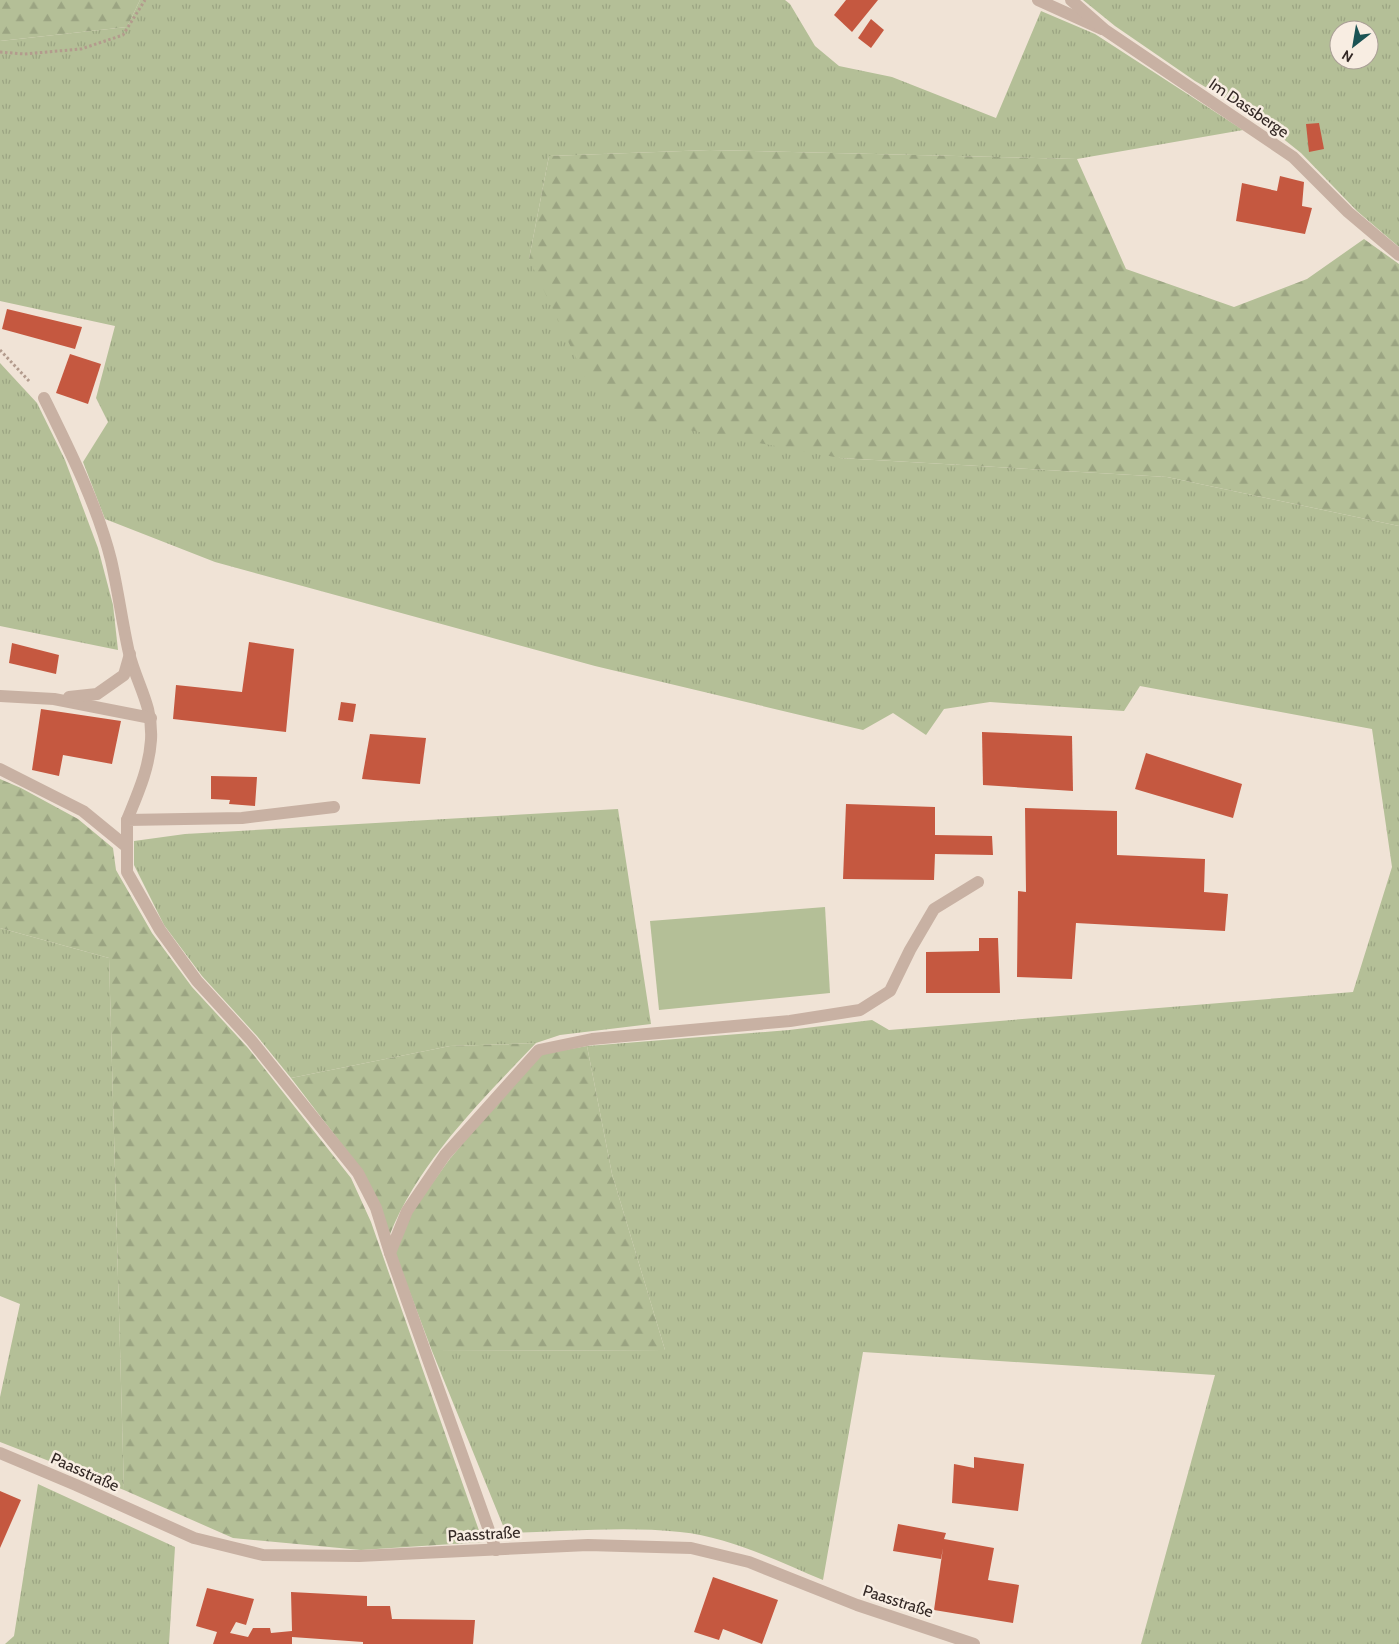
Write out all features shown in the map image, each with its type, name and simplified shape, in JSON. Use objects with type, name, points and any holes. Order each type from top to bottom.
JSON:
[{"type":"street","points":[[1038,0],[1105,30]]},
{"type":"street","name":"Im Dassberge","points":[[1071,0],[1105,30],[1293,156],[1348,212],[1399,255]]},
{"type":"street","points":[[44,398],[74,458],[110,558],[130,654],[151,718],[151,741],[147,773],[127,820],[127,872],[160,930],[197,981],[251,1040],[358,1173],[376,1208],[390,1253],[496,1550]]},
{"type":"street","points":[[0,696],[54,698],[97,694],[124,674],[130,654]]},
{"type":"street","points":[[54,698],[151,718]]},
{"type":"street","points":[[0,769],[83,811],[127,847]]},
{"type":"street","points":[[127,820],[242,818],[334,807]]},
{"type":"street","points":[[390,1253],[407,1211],[445,1155],[539,1050],[592,1039],[790,1021],[860,1010],[890,990],[910,950],[934,909],[978,882]]},
{"type":"street","name":"Paasstraße","points":[[0,1453],[194,1538],[263,1555],[359,1556],[588,1545],[691,1548],[749,1562],[857,1605],[974,1644]]},
{"type":"path","points":[[0,52],[24,54],[81,49],[123,36],[146,0]]},
{"type":"path","points":[[0,350],[44,398]]},
{"type":"green space","points":[[0,0],[140,0],[127,27],[0,41]]},
{"type":"green space","points":[[140,0],[785,0],[790,4],[815,46],[839,66],[892,77],[996,118],[1041,11],[1095,34],[1243,130],[1077,159],[710,150],[549,156],[529,259],[840,458],[1167,477],[1399,526],[1399,1644],[1141,1644],[1215,1375],[863,1352],[823,1580],[735,1544],[680,1532],[636,1529],[506,1533],[432,1351],[665,1350],[612,1174],[587,1046],[789,1030],[872,1020],[889,1030],[1353,992],[1392,867],[1372,729],[1140,686],[1124,711],[990,702],[944,709],[926,735],[893,713],[863,730],[595,666],[215,562],[105,519],[83,462],[108,422],[96,398],[115,326],[0,301],[0,41],[127,27]]},
{"type":"green space","points":[[1083,0],[1399,0],[1399,247],[1357,211],[1301,153],[1252,114],[1195,81],[1115,26]]},
{"type":"green space","points":[[710,150],[1077,159],[1126,269],[1234,307],[1307,279],[1364,239],[1399,264],[1399,526],[1167,477],[840,458],[640,421],[585,377],[529,259],[549,156]]},
{"type":"green space","points":[[0,363],[37,403],[65,460],[98,548],[113,605],[118,650],[0,626]]},
{"type":"green space","points":[[0,779],[21,788],[78,819],[113,848],[116,870],[152,933],[192,987],[248,1048],[351,1178],[371,1222],[483,1542],[361,1550],[233,1538],[124,1490],[109,958],[0,928]]},
{"type":"green space","points":[[618,809],[651,1024],[560,1035],[536,1043],[450,1046],[291,1078],[257,1036],[202,976],[164,925],[134,865],[134,841],[185,834]]},
{"type":"green space","points":[[825,907],[830,993],[659,1010],[650,921]]},
{"type":"green space","points":[[0,928],[109,958],[124,1490],[0,1442],[0,1397],[20,1304],[0,1296]]},
{"type":"green space","points":[[536,1043],[474,1109],[435,1156],[403,1207],[390,1234],[363,1172],[291,1078],[450,1046]]},
{"type":"green space","points":[[587,1046],[612,1174],[665,1350],[432,1351],[395,1253],[410,1214],[449,1160],[502,1096],[542,1054]]},
{"type":"green space","points":[[38,1484],[175,1547],[169,1644],[5,1644],[14,1636]]},
{"type":"building","points":[[846,0],[878,0],[852,32],[834,15]]},
{"type":"building","points":[[871,19],[884,30],[871,48],[858,38]]},
{"type":"building","points":[[1319,123],[1324,149],[1309,152],[1306,124]]},
{"type":"building","points":[[1280,176],[1304,182],[1302,206],[1312,208],[1305,234],[1236,221],[1242,183],[1277,191]]},
{"type":"building","points":[[7,309],[82,327],[75,349],[2,329]]},
{"type":"building","points":[[70,354],[101,364],[88,404],[56,393]]},
{"type":"building","points":[[249,642],[294,649],[286,732],[173,719],[176,685],[242,692]]},
{"type":"building","points":[[12,643],[59,655],[56,674],[9,663]]},
{"type":"building","points":[[341,702],[356,704],[353,722],[338,720]]},
{"type":"building","points":[[41,709],[121,721],[112,764],[63,755],[59,776],[32,770]]},
{"type":"building","points":[[982,732],[1072,736],[1073,791],[983,785]]},
{"type":"building","points":[[370,734],[426,738],[420,784],[362,779]]},
{"type":"building","points":[[1146,753],[1242,784],[1233,818],[1135,789]]},
{"type":"building","points":[[211,776],[257,777],[255,806],[229,804],[230,800],[211,799]]},
{"type":"building","points":[[846,804],[935,807],[935,835],[992,836],[993,855],[935,854],[934,880],[843,879]]},
{"type":"building","points":[[1025,808],[1117,811],[1117,855],[1205,859],[1204,892],[1228,894],[1225,931],[1076,923],[1072,979],[1017,977],[1018,891],[1026,892]]},
{"type":"building","points":[[979,938],[998,938],[1000,993],[926,993],[926,952],[979,951]]},
{"type":"building","points":[[974,1457],[1024,1464],[1018,1511],[952,1503],[954,1464],[974,1468]]},
{"type":"building","points":[[0,1491],[21,1500],[0,1548]]},
{"type":"building","points":[[898,1524],[946,1533],[944,1539],[994,1548],[988,1580],[1019,1585],[1013,1623],[934,1610],[943,1548],[941,1559],[893,1551]]},
{"type":"building","points":[[713,1577],[778,1600],[762,1644],[723,1629],[719,1640],[694,1632]]},
{"type":"building","points":[[207,1588],[254,1599],[246,1625],[236,1622],[230,1633],[248,1637],[253,1628],[270,1628],[271,1633],[292,1631],[291,1592],[367,1596],[367,1606],[390,1606],[392,1619],[475,1620],[473,1644],[363,1644],[363,1642],[292,1637],[292,1644],[213,1644],[217,1632],[196,1626]]}]
